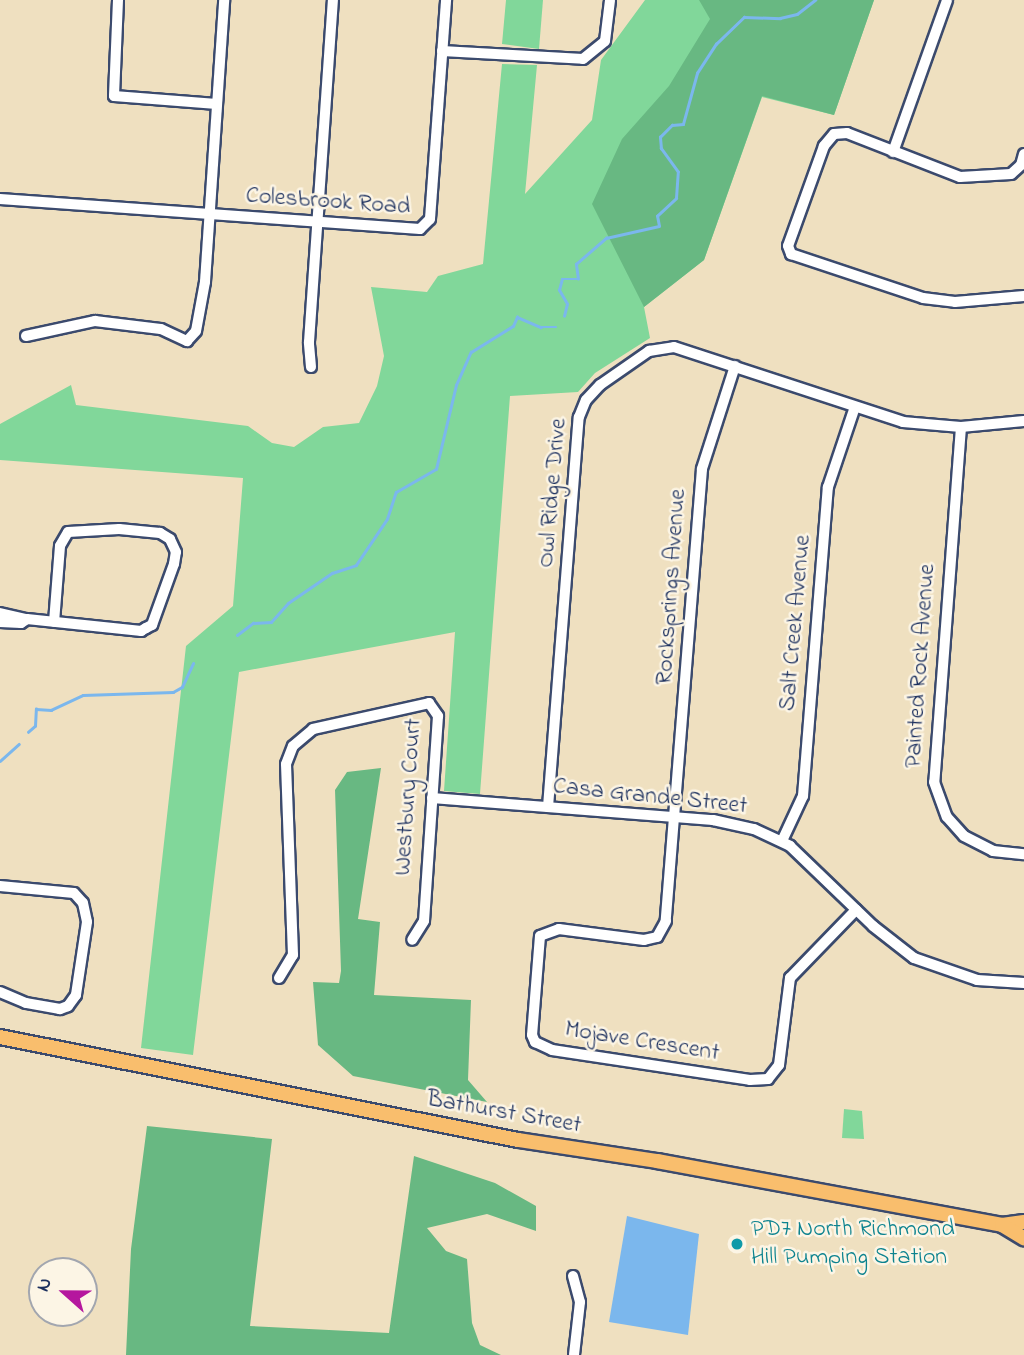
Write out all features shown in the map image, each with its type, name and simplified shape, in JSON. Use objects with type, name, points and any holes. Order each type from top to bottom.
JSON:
[{"type":"main road","name":"Bathurst Street","points":[[0,1037],[506,1138],[657,1161],[1002,1225],[1024,1222]]},
{"type":"main road","name":"Bathurst Street","points":[[1002,1225],[1024,1238]]},
{"type":"street","points":[[118,0],[111,89],[119,97],[217,104]]},
{"type":"street","points":[[26,336],[107,321],[161,329],[187,341],[196,331],[203,301],[224,0]]},
{"type":"street","points":[[311,367],[317,223],[333,0]]},
{"type":"street","name":"Colesbrook Road","points":[[0,199],[317,223],[425,227],[430,219],[446,0]]},
{"type":"street","points":[[442,51],[583,59],[605,41],[610,0]]},
{"type":"street","points":[[893,152],[947,0]]},
{"type":"street","points":[[1024,154],[1021,164],[1011,174],[960,177],[847,133],[828,139],[790,239],[791,254],[939,302],[1024,296]]},
{"type":"street","name":"Owl Ridge Drive","points":[[548,807],[581,408],[600,385],[658,348],[680,347],[903,422],[961,427],[1024,421]]},
{"type":"street","name":"Rocksprings Avenue","points":[[675,817],[702,469],[735,366]]},
{"type":"street","name":"Salt Creek Avenue","points":[[782,841],[803,796],[828,487],[855,407]]},
{"type":"street","name":"Painted Rock Avenue","points":[[961,427],[934,782],[947,817],[964,836],[993,851],[1024,854]]},
{"type":"street","points":[[0,613],[27,619],[54,622],[141,631],[152,625],[174,565],[176,552],[170,540],[160,533],[118,529],[68,532],[60,546],[54,622]]},
{"type":"street","points":[[0,622],[21,624],[27,619]]},
{"type":"street","name":"Westbury Court","points":[[279,978],[293,955],[286,764],[293,746],[313,729],[423,704],[435,705],[438,716],[424,921],[412,940]]},
{"type":"street","name":"Casa Grande Street","points":[[432,798],[735,823],[782,841],[894,945],[923,962],[977,980],[1024,983]]},
{"type":"street","name":"Mojave Crescent","points":[[675,817],[666,921],[657,937],[644,940],[559,929],[540,936],[530,1019],[535,1042],[552,1050],[750,1080],[768,1079],[779,1065],[790,978],[856,910]]},
{"type":"street","points":[[0,886],[75,893],[83,903],[87,922],[76,995],[68,1006],[60,1009],[26,1003],[0,992]]},
{"type":"street","points":[[573,1276],[580,1302],[575,1355]]},
{"type":"green space","points":[[506,0],[543,0],[539,49],[502,44]]},
{"type":"green space","points":[[645,0],[874,0],[834,115],[762,97],[704,260],[644,307],[650,338],[595,373],[578,392],[510,396],[480,794],[444,791],[455,632],[239,672],[193,1055],[141,1048],[186,646],[233,606],[243,478],[0,460],[0,424],[71,385],[76,405],[248,426],[272,443],[294,447],[323,427],[359,423],[377,386],[384,356],[371,287],[427,292],[438,276],[483,264],[502,64],[537,65],[525,194],[592,120],[601,60]]},
{"type":"green space","points":[[699,0],[874,0],[834,115],[762,96],[704,260],[644,307],[592,204],[622,139],[669,86],[710,19]]},
{"type":"green space","points":[[381,768],[358,919],[380,922],[374,995],[471,1000],[468,1080],[487,1102],[353,1076],[318,1045],[313,982],[339,983],[341,971],[335,790],[347,772]]},
{"type":"green space","points":[[844,1109],[862,1111],[864,1139],[842,1138]]},
{"type":"green space","points":[[147,1126],[272,1139],[250,1326],[389,1333],[414,1156],[495,1183],[536,1206],[536,1231],[487,1214],[427,1228],[446,1251],[467,1259],[472,1323],[480,1345],[501,1355],[126,1355],[131,1249]]},
{"type":"water","points":[[627,1216],[699,1234],[688,1335],[609,1322]]},
{"type":"waterway","points":[[564,316],[567,304],[559,290],[562,279],[578,279],[576,264],[606,238],[659,226],[657,216],[676,198],[678,172],[661,149],[660,137],[672,125],[683,124],[697,73],[716,44],[744,17],[780,18],[797,14],[815,0]]},
{"type":"waterway","points":[[237,635],[253,623],[271,622],[288,603],[332,573],[356,565],[387,519],[396,492],[436,469],[456,385],[471,352],[513,326],[517,317],[541,327],[556,327]]},
{"type":"waterway","points":[[28,732],[35,726],[36,709],[51,710],[83,695],[173,692],[182,687],[193,663]]},
{"type":"waterway","points":[[0,761],[19,744]]},
{"type":"place","name":"PD7 North Richmond Hill Pumping Station","points":[[737,1244]]}]
